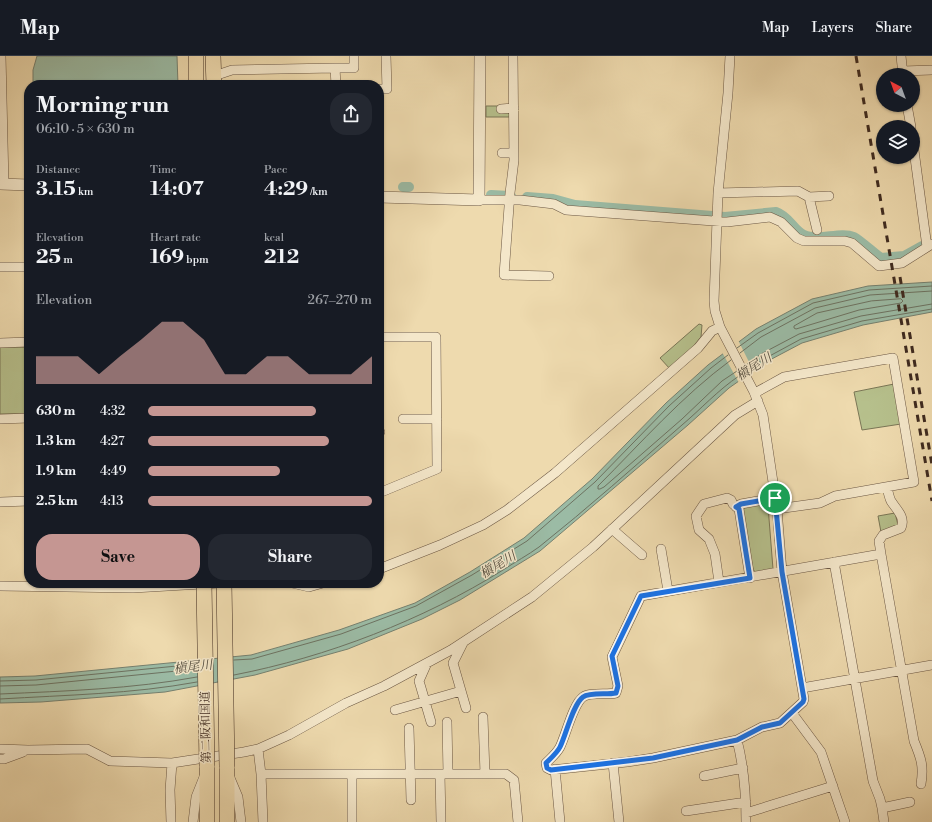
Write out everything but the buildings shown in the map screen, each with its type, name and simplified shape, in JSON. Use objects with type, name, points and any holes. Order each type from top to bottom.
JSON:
[{"type":"highway","points":[[214,72],[218,56]]},
{"type":"highway","points":[[195,58],[196,80]]},
{"type":"highway","name":"第二阪和国道","points":[[204,588],[207,822]]},
{"type":"highway","name":"第二阪和国道","points":[[224,588],[227,822]]},
{"type":"street","points":[[2,56],[2,184],[24,185]]},
{"type":"street","points":[[214,72],[232,70],[354,68],[354,56]]},
{"type":"street","points":[[384,89],[387,89],[386,56]]},
{"type":"street","points":[[479,200],[480,56]]},
{"type":"street","points":[[513,56],[514,153],[504,275],[549,276]]},
{"type":"street","points":[[730,56],[716,221],[715,311],[721,329],[756,395],[764,415],[777,509],[782,572],[804,699],[803,702],[780,723],[762,727],[737,740],[667,756],[551,770],[547,768],[546,763],[560,748],[571,718],[578,703],[583,697],[589,694],[610,695],[616,693],[618,686],[612,656],[641,596],[750,578],[782,572],[834,562],[881,554]]},
{"type":"street","points":[[901,56],[902,68]]},
{"type":"street","points":[[335,68],[336,80]]},
{"type":"street","points":[[920,71],[932,70]]},
{"type":"street","points":[[502,109],[514,108]]},
{"type":"street","points":[[502,153],[514,153]]},
{"type":"street","points":[[384,197],[479,200],[510,197],[554,204],[566,210],[727,222],[770,217],[782,222],[797,238],[804,241],[852,242],[879,266],[902,263],[928,243],[916,164]]},
{"type":"street","points":[[718,193],[798,191],[809,197],[829,196]]},
{"type":"street","points":[[809,197],[817,230]]},
{"type":"street","points":[[506,252],[515,252]]},
{"type":"street","points":[[0,267],[24,267]]},
{"type":"street","points":[[533,285],[534,276]]},
{"type":"street","points":[[384,567],[440,545],[483,525],[507,510],[555,473],[698,348],[712,332],[721,329]]},
{"type":"street","points":[[384,338],[436,337],[437,419],[437,469],[384,491]]},
{"type":"street","points":[[0,343],[24,342]]},
{"type":"street","points":[[0,749],[87,749],[110,761],[172,763],[258,749],[427,663],[463,643],[532,597],[612,529],[756,395],[784,377],[893,358],[914,482],[836,496],[820,503],[777,509]]},
{"type":"street","points":[[0,419],[24,418]]},
{"type":"street","points":[[402,419],[437,419]]},
{"type":"street","points":[[887,488],[890,499],[900,512],[903,524],[901,528],[882,535],[879,541],[914,741],[921,757],[923,769],[921,784]]},
{"type":"street","points":[[719,582],[715,554],[709,539],[699,530],[696,516],[704,504],[727,498],[731,500],[739,509],[750,578]]},
{"type":"street","points":[[736,507],[741,504],[775,498]]},
{"type":"street","points":[[0,502],[24,501]]},
{"type":"street","points":[[612,529],[642,555]]},
{"type":"street","points":[[660,549],[668,591]]},
{"type":"street","points":[[662,559],[672,557]]},
{"type":"street","points":[[834,562],[873,782],[880,799],[884,822]]},
{"type":"street","points":[[0,586],[24,586]]},
{"type":"street","points":[[463,643],[454,663],[466,708]]},
{"type":"street","points":[[427,663],[419,681],[431,722]]},
{"type":"street","points":[[802,688],[855,680],[932,665]]},
{"type":"street","points":[[395,710],[461,691]]},
{"type":"street","points":[[792,713],[821,752],[845,822]]},
{"type":"street","points":[[483,716],[485,774]]},
{"type":"street","points":[[442,822],[447,722]]},
{"type":"street","points":[[409,728],[411,800]]},
{"type":"street","points":[[737,740],[743,768],[746,817],[833,786]]},
{"type":"street","points":[[258,749],[261,774],[263,822]]},
{"type":"street","points":[[0,759],[4,759],[28,750]]},
{"type":"street","points":[[171,822],[170,790],[172,763]]},
{"type":"street","points":[[612,763],[619,822]]},
{"type":"street","points":[[227,768],[238,797],[241,822]]},
{"type":"street","points":[[704,776],[743,768]]},
{"type":"street","points":[[555,769],[560,822]]},
{"type":"street","points":[[193,822],[196,797],[206,770]]},
{"type":"street","points":[[261,774],[506,774],[514,780],[518,822]]},
{"type":"street","points":[[352,774],[352,822]]},
{"type":"street","points":[[686,811],[746,802]]},
{"type":"street","points":[[882,808],[910,802]]},
{"type":"shaded area","points":[[486,106],[501,106],[510,115],[510,117],[486,117]]},
{"type":"shaded area","points":[[699,324],[702,325],[701,337],[690,351],[670,369],[660,358]]},
{"type":"shaded area","points":[[0,347],[24,347],[24,414],[0,414]]},
{"type":"shaded area","points":[[894,384],[901,424],[862,430],[854,392]]},
{"type":"shaded area","points":[[765,504],[768,506],[773,569],[756,572],[753,570],[742,511],[745,507]]},
{"type":"shaded area","points":[[895,513],[898,525],[881,532],[878,516]]},
{"type":"water","points":[[37,56],[177,56],[178,80],[33,80],[33,70]]},
{"type":"water","name":"槇尾川","points":[[932,282],[932,312],[863,325],[802,343],[766,362],[729,388],[688,425],[540,551],[460,600],[422,619],[348,649],[255,675],[165,692],[41,702],[0,703],[0,677],[35,676],[251,655],[339,630],[415,603],[470,572],[524,538],[592,479],[666,403],[708,365],[756,329],[812,299],[868,286]]},
{"type":"pier","points":[[738,340],[754,372],[739,383],[722,352]]},
{"type":"waterway","points":[[403,187],[409,187]]},
{"type":"waterway","points":[[491,195],[511,196]]},
{"type":"waterway","points":[[527,197],[553,199],[575,205],[725,217],[776,212],[785,217],[800,233],[804,235],[810,237],[848,235],[860,241],[881,258],[904,256],[922,246]]},
{"type":"railway","points":[[856,56],[932,501]]},
{"type":"railway","points":[[900,277],[932,465]]},
{"type":"route","points":[[775,498],[782,572],[804,699],[803,702],[780,723],[762,727],[737,740],[674,754],[626,762],[551,770],[547,768],[546,763],[560,748],[571,718],[578,703],[583,697],[589,694],[610,695],[616,693],[618,686],[612,656],[641,596],[750,578],[739,509],[736,507],[741,504],[775,498]]}]
